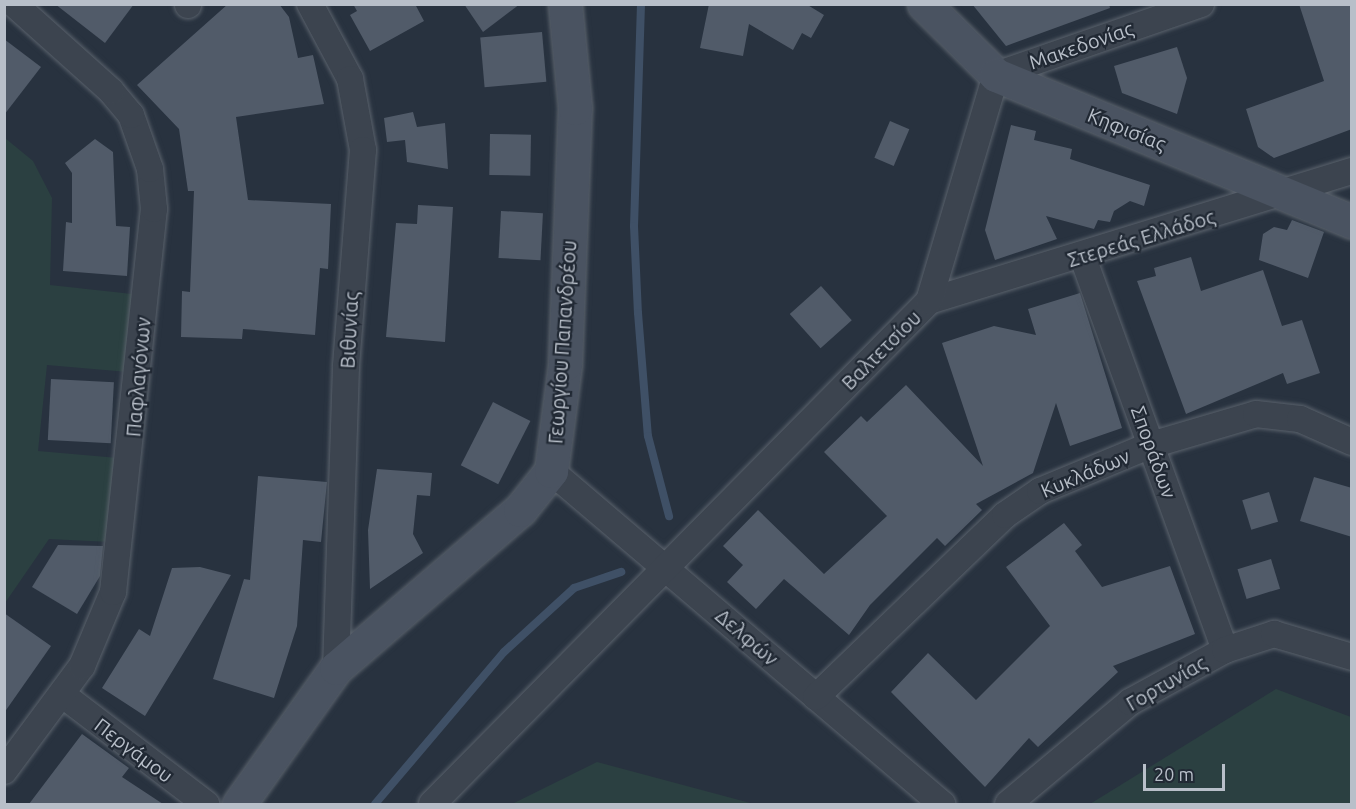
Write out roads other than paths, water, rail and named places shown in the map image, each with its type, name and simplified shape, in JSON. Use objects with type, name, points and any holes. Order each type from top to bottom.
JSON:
[{"type":"street","name":"Παφλαγόνων","points":[[4,771],[63,695],[98,636],[113,592],[154,209],[150,169],[131,116],[111,91],[14,4]]},
{"type":"street","name":"Βιθυνίας","points":[[310,4],[350,79],[363,150],[346,367],[336,668]]},
{"type":"street","name":"Γεωργίου Παπανδρέου","points":[[239,804],[336,668],[520,510],[551,471],[565,364],[575,108],[565,4]]},
{"type":"street","name":"Κηφισίας","points":[[924,4],[996,75],[1352,222]]},
{"type":"street","name":"Μακεδονίας","points":[[996,75],[1201,4]]},
{"type":"street","name":"Βαλτετσίου","points":[[432,804],[664,564],[929,301],[996,75]]},
{"type":"street","name":"Στερεάς Ελλάδος","points":[[929,301],[1285,195],[1352,171]]},
{"type":"street","name":"Σποράδων","points":[[1082,255],[1225,650]]},
{"type":"street","name":"Κυκλάδων","points":[[816,697],[1005,515],[1040,491],[1151,445],[1256,414],[1300,419],[1352,442]]},
{"type":"street","name":"Δελφών","points":[[551,471],[664,564],[942,804]]},
{"type":"street","name":"Γορτυνίας","points":[[1008,804],[1130,702],[1225,650],[1274,634],[1352,657]]},
{"type":"street","name":"Περγάμου","points":[[63,695],[206,804]]},
{"type":"waterway","points":[[641,4],[634,226],[638,313],[648,436],[669,516]]},
{"type":"waterway","points":[[375,804],[504,652],[574,588],[621,572]]}]
